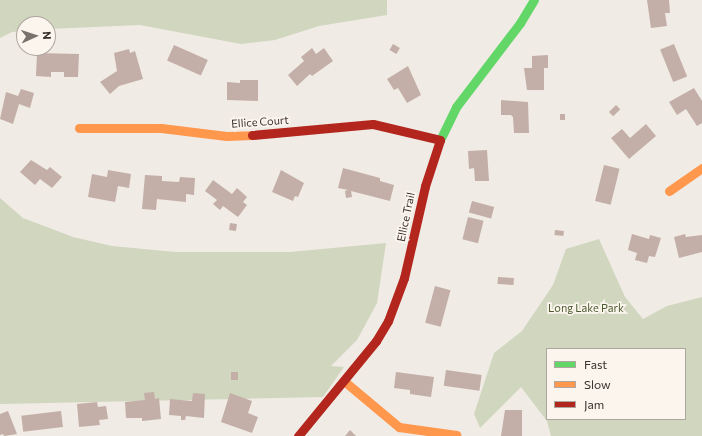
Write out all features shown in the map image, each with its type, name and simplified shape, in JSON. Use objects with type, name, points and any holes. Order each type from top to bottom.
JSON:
[{"type":"street","name":"Ellice Trail","points":[[298,436],[344,381],[388,321],[404,278],[425,186],[440,140],[456,107],[520,23],[534,0]]},
{"type":"street","name":"Ellice Court","points":[[79,128],[161,128],[227,136],[277,134],[351,124],[373,124],[440,140]]},
{"type":"street","points":[[669,191],[702,168]]},
{"type":"street","points":[[344,381],[399,427],[456,435]]},
{"type":"green space","points":[[0,0],[387,0],[387,15],[319,26],[275,40],[241,44],[140,25],[56,29],[56,16],[16,16],[16,32],[0,38]]},
{"type":"green space","points":[[0,198],[23,218],[73,237],[112,246],[175,252],[290,252],[386,243],[377,303],[357,340],[331,366],[344,367],[323,397],[0,404]]},
{"type":"green space","name":"Long Lake Park","points":[[599,239],[625,297],[643,319],[667,306],[702,297],[702,436],[551,436],[546,420],[686,420],[686,348],[546,348],[546,420],[521,387],[480,428],[474,414],[494,353],[522,331],[553,285],[566,249]]},
{"type":"building","points":[[647,0],[669,0],[670,13],[665,13],[667,26],[651,28]]},
{"type":"building","points":[[393,44],[400,48],[396,54],[390,50]]},
{"type":"building","points":[[674,44],[687,76],[673,82],[660,50]]},
{"type":"building","points":[[174,45],[208,60],[201,76],[167,61]]},
{"type":"building","points":[[312,48],[316,54],[324,48],[333,61],[312,76],[310,74],[297,86],[288,75],[304,61],[301,57]]},
{"type":"building","points":[[129,49],[130,53],[135,51],[143,79],[119,86],[110,94],[100,82],[117,71],[114,53]]},
{"type":"building","points":[[56,53],[79,54],[78,77],[64,77],[64,72],[51,72],[51,77],[36,76],[37,56],[56,56]]},
{"type":"building","points":[[548,55],[548,68],[544,68],[544,90],[527,90],[524,68],[532,68],[532,56]]},
{"type":"building","points":[[408,66],[421,95],[407,103],[398,88],[394,90],[387,79]]},
{"type":"building","points":[[240,80],[258,80],[258,101],[227,100],[227,82],[240,83]]},
{"type":"building","points":[[694,88],[702,101],[702,123],[697,126],[686,109],[677,115],[669,102]]},
{"type":"building","points":[[21,89],[34,93],[30,108],[19,104],[13,124],[0,119],[6,92],[18,96]]},
{"type":"building","points":[[501,100],[528,102],[529,133],[514,133],[513,117],[511,115],[501,115]]},
{"type":"building","points":[[616,105],[620,109],[613,116],[609,112]]},
{"type":"building","points":[[560,114],[565,114],[565,120],[560,120]]},
{"type":"building","points":[[646,124],[656,136],[629,159],[611,138],[622,129],[630,138]]},
{"type":"building","points":[[487,150],[489,181],[475,181],[474,168],[469,169],[468,151]]},
{"type":"building","points":[[31,160],[47,170],[50,167],[62,177],[52,188],[40,179],[35,185],[20,172]]},
{"type":"building","points":[[604,165],[620,169],[611,205],[595,201]]},
{"type":"building","points":[[343,168],[380,178],[380,181],[394,185],[390,201],[351,191],[352,197],[346,198],[345,191],[348,190],[338,188]]},
{"type":"building","points":[[108,170],[131,174],[129,188],[118,186],[115,202],[88,197],[92,174],[107,177]]},
{"type":"building","points":[[281,170],[304,183],[298,197],[295,196],[293,201],[272,192]]},
{"type":"building","points":[[145,175],[162,176],[162,181],[179,182],[180,177],[195,178],[194,195],[186,194],[186,202],[157,199],[156,210],[142,209]]},
{"type":"building","points":[[213,180],[232,194],[237,188],[247,197],[243,202],[247,205],[238,217],[223,206],[220,210],[213,204],[217,200],[205,191]]},
{"type":"building","points":[[472,201],[494,207],[491,219],[469,213]]},
{"type":"building","points":[[468,217],[484,221],[478,243],[462,239]]},
{"type":"building","points":[[230,223],[237,224],[236,231],[229,230]]},
{"type":"building","points":[[555,230],[564,231],[563,236],[554,235]]},
{"type":"building","points":[[632,234],[649,239],[650,235],[661,238],[655,257],[649,256],[647,263],[635,260],[637,253],[628,250]]},
{"type":"building","points":[[685,234],[686,237],[702,235],[702,252],[679,258],[674,237]]},
{"type":"building","points":[[498,277],[514,278],[513,285],[498,284]]},
{"type":"building","points":[[435,286],[450,290],[441,327],[425,323]]},
{"type":"building","points":[[446,370],[482,375],[479,391],[444,386]]},
{"type":"building","points":[[231,372],[238,372],[238,380],[231,380]]},
{"type":"building","points":[[396,372],[434,377],[431,397],[410,394],[410,390],[394,388]]},
{"type":"building","points":[[154,392],[155,399],[159,398],[161,419],[142,421],[142,418],[126,418],[125,402],[145,400],[144,393]]},
{"type":"building","points":[[193,393],[205,394],[204,418],[186,416],[185,420],[181,420],[181,416],[169,415],[170,399],[192,401]]},
{"type":"building","points":[[230,393],[252,401],[248,413],[258,417],[252,433],[221,422]]},
{"type":"building","points":[[97,402],[98,407],[106,406],[108,419],[99,420],[100,425],[79,427],[77,404]]},
{"type":"building","points":[[505,410],[522,410],[522,436],[501,436]]},
{"type":"building","points":[[8,411],[17,434],[4,436],[3,434],[0,435],[0,414]]},
{"type":"building","points":[[61,411],[63,427],[23,432],[21,416]]},
{"type":"building","points":[[350,430],[356,436],[345,436]]},
{"type":"traffic: fast","points":[[440,140],[456,107],[520,23],[534,0]]},
{"type":"traffic: slow","points":[[79,128],[161,128],[227,136],[252,135]]},
{"type":"traffic: slow","points":[[669,191],[702,168]]},
{"type":"traffic: slow","points":[[344,381],[399,427],[456,435]]},
{"type":"traffic: jam","points":[[252,135],[373,124],[440,140]]},
{"type":"traffic: jam","points":[[298,436],[376,341],[388,321],[404,278],[425,186],[440,140]]}]
